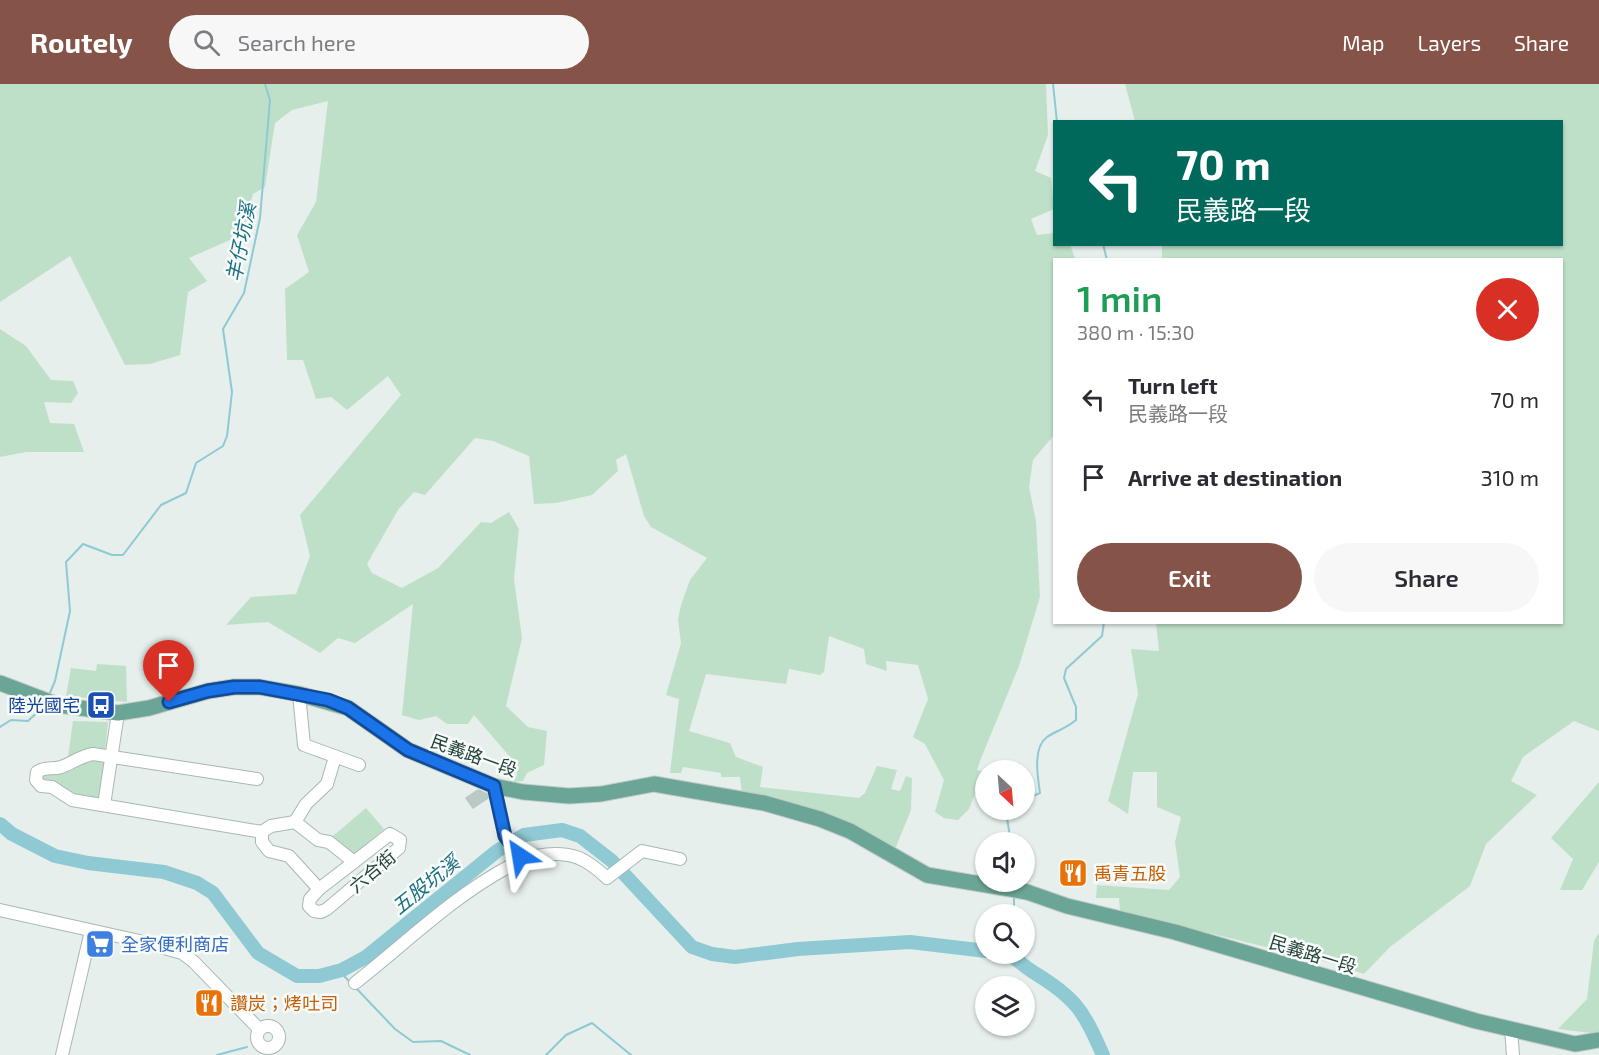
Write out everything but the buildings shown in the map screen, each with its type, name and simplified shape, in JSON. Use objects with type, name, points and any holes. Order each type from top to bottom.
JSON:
[{"type":"main road","name":"民義路一段","points":[[0,683],[58,705],[118,712],[149,708],[208,691],[234,687],[260,687],[299,694],[348,708],[408,750],[494,786],[523,792],[569,796],[601,794],[654,784],[698,790],[764,804],[820,819],[871,842],[927,875],[1014,889],[1067,906],[1175,932],[1338,982],[1511,1029],[1575,1044],[1599,1040]]},
{"type":"street","points":[[299,694],[304,746],[359,765]]},
{"type":"street","points":[[104,805],[118,712]]},
{"type":"street","points":[[257,778],[93,754],[81,756],[60,767],[43,768],[38,772],[36,780],[41,786],[52,787],[72,800],[262,832],[271,826],[295,822],[306,804],[327,784],[335,757]]},
{"type":"street","points":[[494,786],[505,836],[522,858]]},
{"type":"street","name":"六合街","points":[[295,822],[318,840],[329,842],[354,862]]},
{"type":"street","name":"六合街","points":[[262,832],[262,842],[268,851],[289,856],[319,890]]},
{"type":"street","name":"六合街","points":[[390,834],[400,840],[399,848],[321,912],[314,911],[309,906],[310,899],[319,890],[390,834]]},
{"type":"street","points":[[355,983],[455,902],[522,858],[552,854],[569,855],[582,859],[607,878],[642,851],[680,859]]},
{"type":"street","points":[[0,910],[182,953],[194,962],[260,1029]]},
{"type":"street","points":[[62,1055],[90,931]]},
{"type":"street","points":[[1511,1029],[1513,1055]]},
{"type":"green space","points":[[0,84],[1046,84],[1048,135],[1035,171],[1051,178],[1053,209],[1031,219],[1037,235],[1053,233],[1053,246],[1070,246],[1075,258],[1053,258],[1053,436],[1033,460],[1029,487],[1036,521],[1040,597],[1019,666],[980,760],[975,760],[975,794],[969,809],[958,820],[944,818],[935,812],[944,780],[925,744],[913,737],[928,699],[918,665],[886,661],[887,671],[866,664],[864,649],[829,636],[824,672],[820,675],[789,669],[786,684],[706,674],[689,731],[730,743],[736,757],[763,767],[760,787],[859,798],[865,793],[877,766],[897,770],[891,789],[900,791],[906,776],[912,778],[911,810],[893,854],[742,793],[740,777],[721,777],[721,773],[683,767],[681,773],[670,773],[679,699],[666,695],[681,643],[678,620],[690,580],[707,558],[651,527],[644,516],[626,454],[616,460],[618,471],[592,495],[556,503],[534,504],[529,456],[493,441],[475,438],[425,495],[414,492],[398,510],[367,564],[372,573],[402,588],[438,568],[481,522],[491,523],[509,512],[519,529],[514,579],[522,638],[506,706],[528,727],[547,731],[544,765],[527,773],[523,781],[514,782],[517,774],[516,764],[474,715],[468,724],[447,724],[436,716],[419,720],[402,715],[413,604],[355,643],[338,638],[320,653],[268,622],[226,625],[251,597],[296,594],[310,556],[300,515],[401,395],[388,376],[347,410],[331,397],[316,399],[303,360],[287,360],[285,289],[309,272],[297,235],[316,202],[328,101],[292,110],[275,123],[265,187],[253,194],[245,224],[253,230],[189,258],[207,281],[188,292],[180,355],[150,364],[125,365],[70,256],[0,302]]},
{"type":"green space","points":[[1125,84],[1599,84],[1599,731],[1574,721],[1523,757],[1511,781],[1537,795],[1486,844],[1470,886],[1390,947],[1364,974],[1331,963],[1120,911],[1119,898],[1096,898],[1097,885],[1169,890],[1180,877],[1175,842],[1181,817],[1157,807],[1157,772],[1133,772],[1128,814],[1108,801],[1138,694],[1131,649],[1159,651],[1156,624],[1563,624],[1563,258],[1162,258],[1162,246],[1563,246],[1563,120],[1135,120]]},
{"type":"green space","points":[[0,329],[26,346],[51,380],[73,381],[78,393],[71,403],[44,402],[50,423],[74,424],[84,452],[26,452],[0,457]]},
{"type":"green space","points":[[97,664],[126,666],[127,702],[66,696],[71,668],[96,671]]},
{"type":"green space","points":[[73,721],[108,722],[100,798],[94,802],[43,785],[39,774],[66,771]]},
{"type":"green space","points":[[1599,782],[1599,862],[1582,890],[1560,890],[1573,859],[1551,838]]},
{"type":"green space","points":[[366,808],[384,829],[351,857],[333,836]]},
{"type":"green space","points":[[1599,933],[1599,1034],[1558,1029],[1587,999],[1594,941]]},
{"type":"waterway","name":"羊仔坑溪","points":[[49,695],[55,681],[70,611],[66,562],[83,544],[112,555],[123,555],[161,505],[186,493],[196,463],[223,446],[227,436],[232,392],[223,329],[244,293],[260,218],[270,100],[265,84]]},
{"type":"waterway","points":[[1053,84],[1057,120]]},
{"type":"waterway","points":[[1104,246],[1106,258]]},
{"type":"waterway","points":[[1035,795],[1040,793],[1037,764],[1042,742],[1076,720],[1076,707],[1064,678],[1066,669],[1102,636],[1104,624]]},
{"type":"waterway","name":"羊仔坑溪","points":[[0,727],[11,720],[28,721],[44,706]]},
{"type":"waterway","points":[[1007,820],[1009,832]]},
{"type":"waterway","name":"五股坑溪","points":[[0,824],[12,834],[55,856],[88,863],[164,872],[197,883],[213,893],[258,953],[297,976],[319,976],[342,970],[366,957],[497,851],[524,835],[562,830],[580,836],[612,861],[692,947],[712,954],[735,957],[798,949],[910,942],[975,950]]},
{"type":"waterway","points":[[1014,897],[1014,904]]},
{"type":"waterway","name":"五股坑溪","points":[[1022,964],[1048,981],[1077,1006],[1103,1055]]},
{"type":"waterway","points":[[339,971],[351,983]]},
{"type":"waterway","points":[[355,987],[395,1029],[413,1042],[441,1041],[470,1055]]},
{"type":"waterway","points":[[546,1055],[566,1035],[592,1023],[631,1055]]},
{"type":"waterway","points":[[217,1055],[247,1047]]},
{"type":"place","name":"陸光國宅","points":[[101,705]]},
{"type":"place","name":"禹青五股","points":[[1073,873]]},
{"type":"place","name":"全家便利商店","points":[[100,944]]},
{"type":"place","name":"讚炭；烤吐司","points":[[209,1003]]},
{"type":"route","points":[[169,702],[208,691],[234,687],[260,687],[328,700],[348,708],[408,750],[494,786],[505,836],[520,856]]}]
